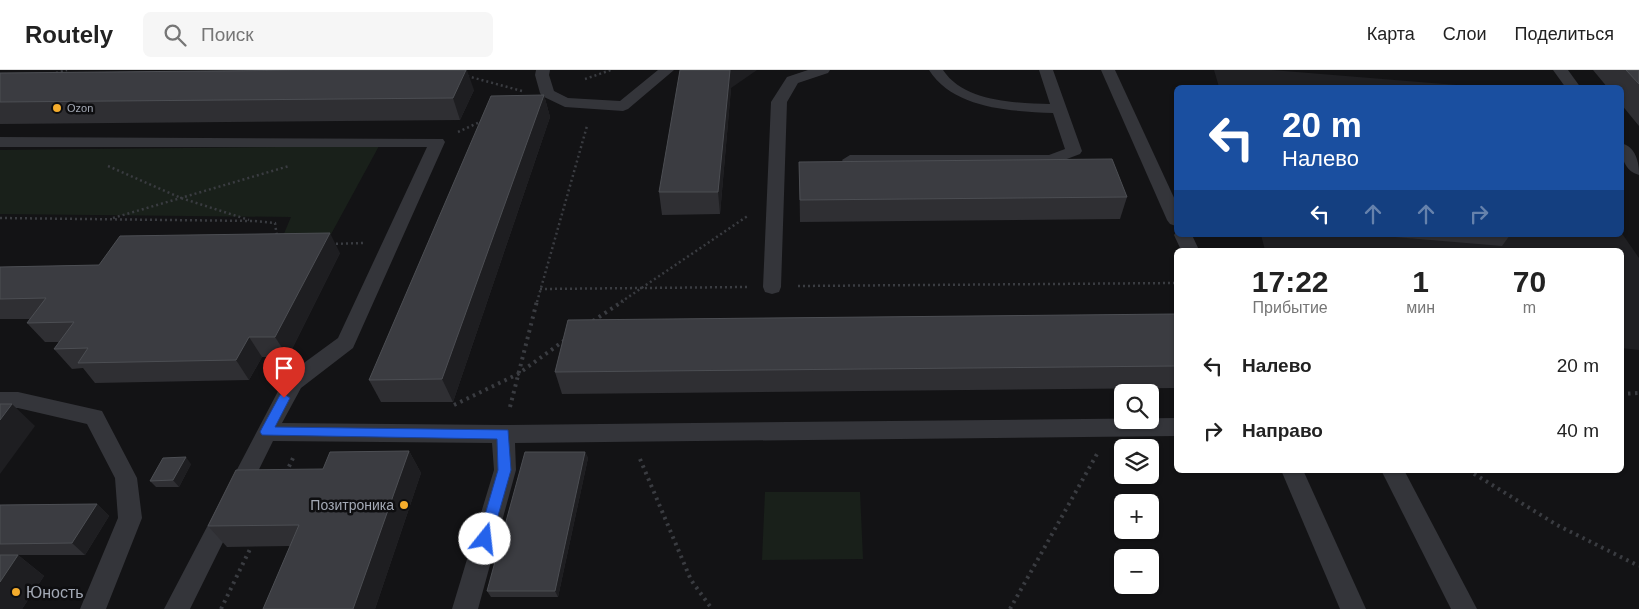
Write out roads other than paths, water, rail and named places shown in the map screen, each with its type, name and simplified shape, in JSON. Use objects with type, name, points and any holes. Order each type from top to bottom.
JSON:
[{"type":"lane","points":[[544,70],[542,75],[547,93],[565,102],[623,106],[666,70]]},
{"type":"lane","points":[[772,286],[779,102],[792,80],[823,70]]},
{"type":"lane","points":[[936,70],[939,79],[951,88],[983,100],[1024,108],[1059,108]]},
{"type":"lane","points":[[850,160],[1051,160],[1074,151],[1046,70]]},
{"type":"lane","points":[[1108,70],[1174,216]]},
{"type":"lane","points":[[1560,70],[1572,85]]},
{"type":"lane","points":[[0,142],[437,142],[346,343],[294,382],[266,432],[177,609]]},
{"type":"lane","points":[[1624,152],[1639,170]]},
{"type":"lane","points":[[0,400],[18,400],[94,417],[126,478],[130,518],[93,609]]},
{"type":"lane","points":[[266,432],[503,434],[1174,426]]},
{"type":"lane","points":[[465,609],[505,470],[503,434]]},
{"type":"lane","points":[[1293,473],[1353,609]]},
{"type":"lane","points":[[1394,473],[1464,609]]},
{"type":"place","name":"Ozon","points":[[57,108]]},
{"type":"place","name":"Позитроника","points":[[404,505]]},
{"type":"place","name":"Юность","points":[[16,592]]}]
